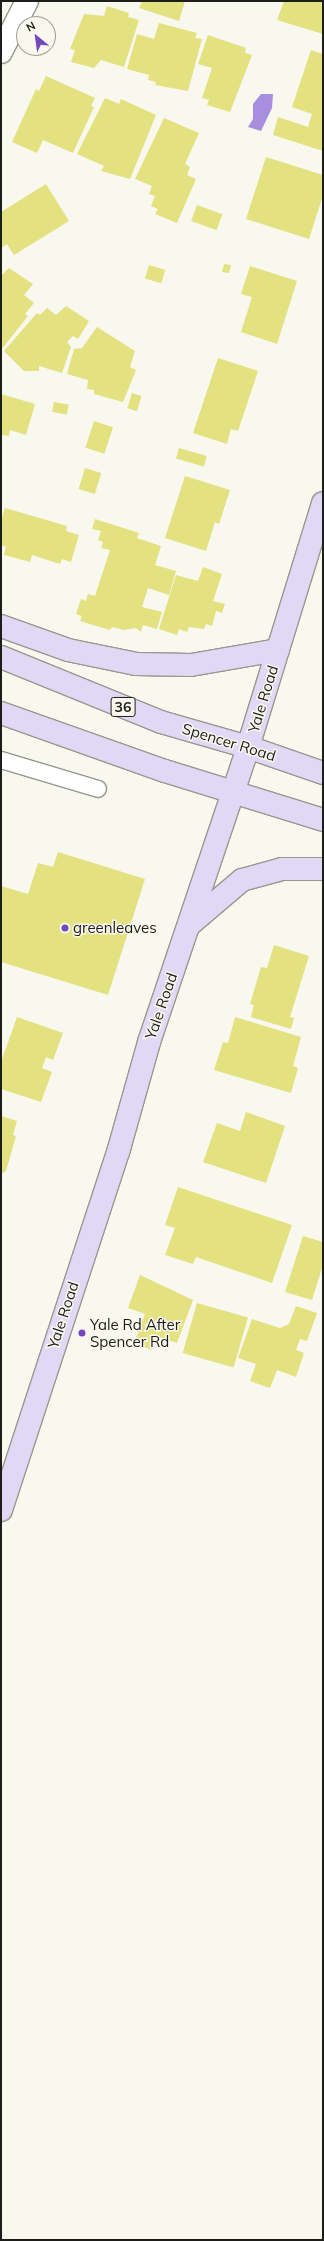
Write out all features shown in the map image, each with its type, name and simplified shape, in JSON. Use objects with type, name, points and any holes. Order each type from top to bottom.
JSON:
[{"type":"main road","name":"Yale Road","points":[[1,1510],[232,792],[248,747],[323,503]]},
{"type":"main road","points":[[1,626],[68,650],[136,664],[191,665],[278,650]]},
{"type":"main road","name":"Spencer Road","points":[[1,657],[161,722],[248,747],[323,773]]},
{"type":"main road","points":[[1,713],[232,792],[323,820]]},
{"type":"main road","points":[[189,925],[242,880],[282,869],[323,869]]},
{"type":"street","points":[[1,52],[27,1]]},
{"type":"lane","points":[[1,760],[98,790]]},
{"type":"shaded area","points":[[261,94],[273,94],[272,108],[261,131],[248,127],[253,119],[253,104]]},
{"type":"building","points":[[142,1],[185,1],[179,21],[139,8]]},
{"type":"building","points":[[284,1],[323,1],[323,34],[277,20]]},
{"type":"building","points":[[107,6],[129,13],[128,17],[139,20],[124,67],[101,60],[94,68],[71,62],[75,50],[70,49],[84,14],[104,16]]},
{"type":"building","points":[[159,23],[197,33],[195,38],[202,39],[188,91],[155,85],[156,82],[148,80],[149,75],[127,69],[137,34],[154,39]]},
{"type":"building","points":[[208,35],[246,48],[245,53],[252,55],[230,112],[207,105],[209,100],[202,98],[212,68],[198,64]]},
{"type":"building","points":[[311,50],[323,54],[323,151],[273,135],[278,117],[308,127],[312,114],[292,107]]},
{"type":"building","points":[[46,76],[95,98],[91,106],[94,107],[73,153],[43,140],[37,153],[12,142],[36,89],[39,91]]},
{"type":"building","points":[[105,98],[119,104],[121,99],[156,115],[130,179],[101,171],[104,166],[77,154]]},
{"type":"building","points":[[164,118],[199,133],[185,164],[190,167],[187,175],[196,179],[177,223],[155,214],[158,209],[151,206],[155,196],[149,194],[152,186],[135,179]]},
{"type":"building","points":[[266,157],[323,175],[323,195],[309,239],[246,219]]},
{"type":"building","points":[[46,184],[69,221],[14,255],[7,244],[1,248],[1,212]]},
{"type":"building","points":[[197,205],[222,214],[217,230],[191,221]]},
{"type":"building","points":[[224,264],[231,265],[229,273],[222,272]]},
{"type":"building","points":[[149,265],[165,270],[161,283],[145,278]]},
{"type":"building","points":[[250,266],[297,281],[277,344],[241,332],[252,297],[241,294]]},
{"type":"building","points":[[9,268],[33,284],[24,295],[34,303],[25,314],[28,316],[1,350],[1,276]]},
{"type":"building","points":[[66,306],[89,321],[78,339],[73,336],[67,342],[71,347],[62,373],[39,366],[39,371],[24,371],[4,351],[37,313],[40,315],[47,308],[56,315]]},
{"type":"building","points":[[97,327],[135,351],[130,367],[136,370],[123,402],[94,394],[94,390],[87,389],[88,380],[67,374],[74,349],[82,348]]},
{"type":"building","points":[[218,358],[258,371],[238,431],[231,429],[227,444],[193,433]]},
{"type":"building","points":[[132,393],[142,396],[137,411],[127,408]]},
{"type":"building","points":[[1,394],[35,404],[26,435],[10,430],[9,436],[1,435]]},
{"type":"building","points":[[54,402],[69,405],[67,415],[52,412]]},
{"type":"building","points":[[94,421],[113,427],[104,454],[85,448]]},
{"type":"building","points":[[179,448],[207,456],[204,467],[176,459]]},
{"type":"building","points":[[85,468],[101,473],[95,494],[79,489]]},
{"type":"building","points":[[185,476],[230,490],[219,524],[215,522],[206,551],[165,538]]},
{"type":"building","points":[[5,508],[67,526],[66,531],[79,535],[71,562],[62,559],[60,564],[32,555],[30,562],[4,555],[6,547],[1,545],[1,521]]},
{"type":"building","points":[[95,519],[139,533],[137,538],[161,546],[155,565],[176,571],[169,595],[148,588],[142,607],[162,612],[157,629],[143,625],[141,632],[136,628],[124,630],[112,627],[110,630],[80,621],[82,616],[76,614],[81,599],[86,601],[88,594],[95,596],[110,550],[101,548],[103,542],[98,540],[101,531],[92,529]]},
{"type":"building","points":[[203,567],[222,574],[213,601],[225,604],[222,613],[216,611],[212,626],[206,624],[204,629],[189,627],[187,632],[179,629],[177,635],[159,629],[176,575],[198,581]]},
{"type":"building","name":"greenleaves","points":[[58,852],[145,879],[108,995],[1,962],[1,886],[28,894],[38,863],[53,867]]},
{"type":"building","points":[[274,945],[309,956],[290,1017],[294,1018],[291,1029],[251,1017],[254,1005],[250,1004],[261,967],[267,968]]},
{"type":"building","points":[[17,1017],[63,1033],[53,1060],[46,1057],[42,1068],[52,1072],[41,1102],[1,1089],[1,1062]]},
{"type":"building","points":[[235,1017],[301,1037],[293,1066],[298,1068],[291,1093],[214,1070],[223,1042],[228,1043]]},
{"type":"building","points":[[246,1112],[285,1126],[266,1183],[203,1162],[217,1123],[240,1131]]},
{"type":"building","points":[[1,1116],[17,1121],[13,1135],[16,1136],[6,1171],[1,1174]]},
{"type":"building","points":[[178,1187],[292,1225],[272,1283],[196,1257],[193,1264],[165,1255],[175,1228],[165,1225]]},
{"type":"building","points":[[303,1236],[323,1242],[323,1265],[312,1300],[285,1292]]},
{"type":"building","points":[[140,1275],[193,1300],[177,1343],[157,1336],[152,1350],[134,1343],[145,1314],[128,1308]]},
{"type":"building","points":[[197,1303],[248,1318],[234,1368],[183,1353]]},
{"type":"building","points":[[296,1306],[317,1313],[307,1341],[300,1339],[296,1350],[304,1353],[296,1377],[277,1370],[270,1388],[250,1381],[256,1364],[238,1358],[252,1319],[280,1328],[289,1324]]},
{"type":"place","name":"greenleaves","points":[[65,928]]},
{"type":"place","name":"Yale Rd After Spencer Rd","points":[[82,1333]]}]
